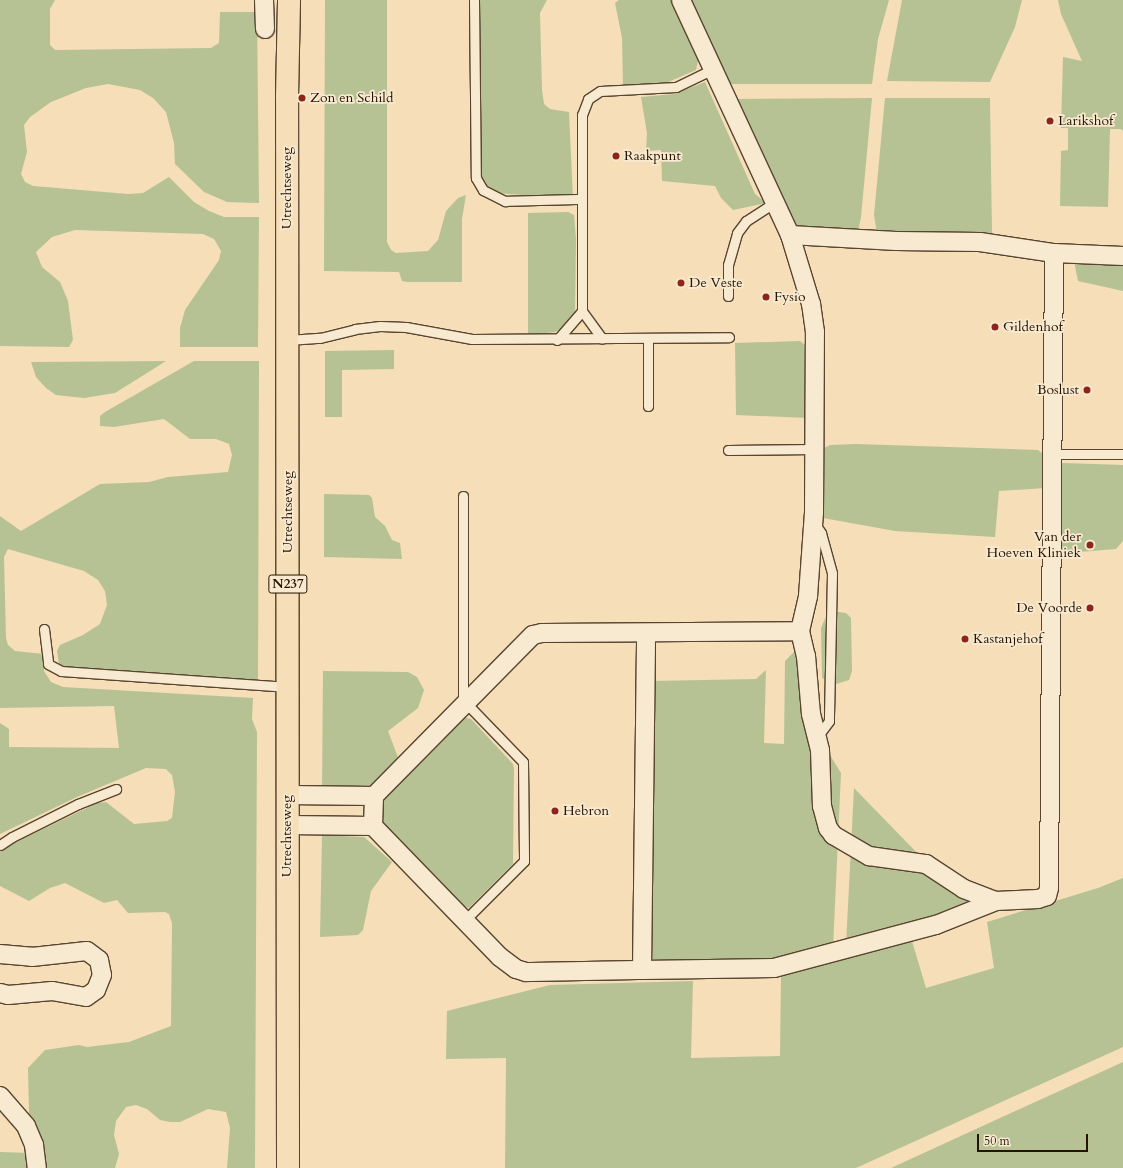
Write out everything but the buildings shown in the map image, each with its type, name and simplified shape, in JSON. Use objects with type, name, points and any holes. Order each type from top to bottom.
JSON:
[{"type":"main road","name":"Utrechtseweg","points":[[288,1168],[287,795],[289,0]]},
{"type":"street","points":[[264,0],[265,29]]},
{"type":"street","points":[[681,0],[790,235],[811,304],[815,332],[815,449],[813,522],[808,596],[800,631],[806,656],[811,714],[817,738],[822,806],[828,828],[833,835],[869,856],[926,864],[964,889],[996,901]]},
{"type":"street","points":[[790,235],[896,241],[980,242],[1054,253],[1123,256]]},
{"type":"street","points":[[287,824],[373,826],[464,921],[516,969],[526,972],[774,968],[936,925],[996,901],[1038,899],[1049,892],[1054,454],[1054,253]]},
{"type":"street","points":[[373,826],[374,796],[533,635],[542,633],[646,634],[800,631]]},
{"type":"street","points":[[642,970],[646,634]]},
{"type":"street","points":[[287,795],[374,796]]},
{"type":"street","points":[[0,954],[32,956],[87,951],[99,960],[102,975],[96,990],[86,997],[52,991],[8,995],[0,993]]},
{"type":"street","points":[[0,1096],[26,1126],[34,1145],[37,1168]]},
{"type":"lane","points":[[474,0],[476,178],[483,190],[505,201],[582,199]]},
{"type":"lane","points":[[602,339],[582,311],[582,115],[584,107],[593,94],[600,91],[676,87],[712,69]]},
{"type":"lane","points":[[728,296],[728,265],[737,233],[746,221],[775,202]]},
{"type":"lane","points":[[557,340],[582,311]]},
{"type":"lane","points":[[288,340],[320,338],[355,329],[380,326],[406,327],[472,339],[557,340],[729,336]]},
{"type":"lane","points":[[648,338],[648,406]]},
{"type":"lane","points":[[728,450],[815,449]]},
{"type":"lane","points":[[1054,454],[1123,454]]},
{"type":"lane","points":[[463,496],[461,687],[466,702],[523,762],[524,861],[464,921]]},
{"type":"lane","points":[[813,522],[821,532],[832,573],[829,721],[817,738]]},
{"type":"lane","points":[[44,629],[48,664],[61,671],[288,687]]},
{"type":"lane","points":[[0,846],[12,837],[78,804],[116,789]]},
{"type":"green space","points":[[0,0],[55,0],[50,9],[50,45],[55,50],[211,48],[219,43],[220,12],[257,12],[259,203],[227,202],[204,192],[175,164],[174,143],[166,112],[153,98],[140,90],[108,84],[86,88],[51,102],[30,117],[24,125],[27,152],[21,174],[25,182],[33,186],[128,194],[143,193],[169,177],[194,202],[209,211],[224,217],[259,217],[258,347],[180,347],[180,328],[185,310],[219,260],[221,251],[214,239],[203,234],[75,230],[52,237],[36,252],[42,267],[60,282],[68,301],[73,340],[69,347],[0,346]]},
{"type":"green space","points":[[325,0],[387,0],[387,242],[391,250],[396,253],[428,251],[438,240],[446,211],[458,198],[466,195],[462,219],[462,282],[407,282],[402,281],[399,272],[324,271]]},
{"type":"green space","points":[[480,0],[547,0],[540,13],[542,90],[544,104],[550,109],[569,112],[573,198],[493,193],[480,181]]},
{"type":"green space","points":[[619,0],[675,0],[699,56],[696,70],[666,83],[623,85],[622,38],[615,3]]},
{"type":"green space","points":[[685,0],[889,0],[878,39],[872,84],[725,84]]},
{"type":"green space","points":[[902,0],[1022,0],[1015,27],[990,82],[887,81]]},
{"type":"green space","points":[[1058,0],[1123,0],[1123,131],[1121,129],[1110,129],[1108,207],[1060,206],[1061,151],[1068,150],[1068,128],[1061,128],[1063,57],[1082,61],[1061,14]]},
{"type":"green space","points":[[705,82],[755,194],[766,203],[733,210],[721,198],[715,186],[662,181],[661,150],[646,151],[647,133],[641,97],[674,94]]},
{"type":"green space","points":[[872,98],[861,217],[858,232],[795,228],[732,99]]},
{"type":"green space","points":[[885,98],[990,98],[992,233],[877,233],[874,215]]},
{"type":"green space","points":[[568,212],[574,215],[576,239],[575,315],[570,324],[555,332],[528,335],[528,213]]},
{"type":"green space","points":[[1074,261],[1123,264],[1123,291],[1078,281]]},
{"type":"green space","points":[[800,341],[805,345],[808,418],[736,415],[735,343]]},
{"type":"green space","points":[[394,350],[394,369],[342,370],[342,417],[325,417],[325,351]]},
{"type":"green space","points":[[166,361],[115,393],[84,398],[56,395],[46,388],[36,377],[31,362]]},
{"type":"green space","points":[[194,361],[259,361],[258,687],[69,675],[59,664],[57,651],[60,645],[83,635],[100,624],[107,605],[105,591],[98,580],[84,571],[8,549],[4,557],[6,638],[8,645],[15,651],[44,654],[44,671],[51,682],[63,687],[253,698],[252,719],[257,732],[255,1168],[227,1168],[230,1128],[226,1112],[208,1109],[180,1122],[170,1122],[160,1120],[147,1109],[136,1105],[126,1107],[116,1121],[114,1135],[119,1154],[115,1168],[0,1168],[0,1152],[30,1153],[28,1068],[45,1050],[79,1045],[87,1047],[129,1042],[171,1026],[172,923],[169,914],[165,912],[128,913],[117,900],[104,903],[65,883],[50,888],[29,901],[0,886],[0,850],[97,803],[106,802],[134,824],[167,821],[172,818],[175,792],[172,775],[166,769],[146,768],[77,797],[0,834],[0,723],[9,729],[9,747],[119,748],[114,706],[0,708],[0,516],[21,531],[100,484],[149,482],[168,477],[228,472],[232,455],[229,444],[216,439],[190,439],[164,419],[114,427],[100,426],[100,416],[105,412]]},
{"type":"green space","points":[[856,444],[1038,450],[1046,456],[1046,488],[999,491],[995,537],[895,531],[823,518],[824,448],[830,445]]},
{"type":"green space","points":[[1063,463],[1123,465],[1123,541],[1116,549],[1067,553],[1059,551],[1058,466]]},
{"type":"green space","points":[[324,494],[369,495],[372,498],[375,517],[385,526],[392,540],[400,543],[402,559],[324,557]]},
{"type":"green space","points":[[838,612],[846,613],[851,618],[852,671],[849,680],[836,684],[822,678],[821,628],[827,614]]},
{"type":"green space","points":[[804,642],[809,691],[828,752],[841,773],[833,948],[786,961],[649,965],[652,681],[756,679],[766,670],[764,743],[784,744],[785,661]]},
{"type":"green space","points":[[323,671],[408,672],[417,677],[424,690],[418,708],[388,731],[399,760],[368,792],[322,792]]},
{"type":"green space","points":[[463,717],[471,719],[513,764],[514,769],[513,864],[469,908],[456,905],[379,826],[380,801]]},
{"type":"green space","points":[[854,788],[956,893],[976,909],[846,945]]},
{"type":"green space","points":[[322,835],[364,837],[392,862],[371,891],[363,930],[358,935],[320,937]]},
{"type":"green space","points":[[1123,878],[1123,1047],[856,1168],[505,1168],[506,1058],[446,1059],[447,1011],[550,985],[693,981],[691,1058],[780,1056],[781,975],[912,941],[926,988],[994,968],[987,922],[1098,888]]},
{"type":"green space","points":[[1123,1062],[1123,1168],[891,1168],[1033,1103]]},
{"type":"place","name":"Zon en Schild","points":[[302,98]]},
{"type":"place","name":"Larikshof","points":[[1050,121]]},
{"type":"place","name":"Raakpunt","points":[[616,156]]},
{"type":"place","name":"De Veste","points":[[681,283]]},
{"type":"place","name":"Fysio","points":[[766,297]]},
{"type":"place","name":"Gildenhof","points":[[995,327]]},
{"type":"place","name":"Boslust","points":[[1087,390]]},
{"type":"place","name":"Van der Hoeven Kliniek","points":[[1090,545]]},
{"type":"place","name":"De Voorde","points":[[1090,608]]},
{"type":"place","name":"Kastanjehof","points":[[965,639]]},
{"type":"place","name":"Hebron","points":[[555,811]]}]
